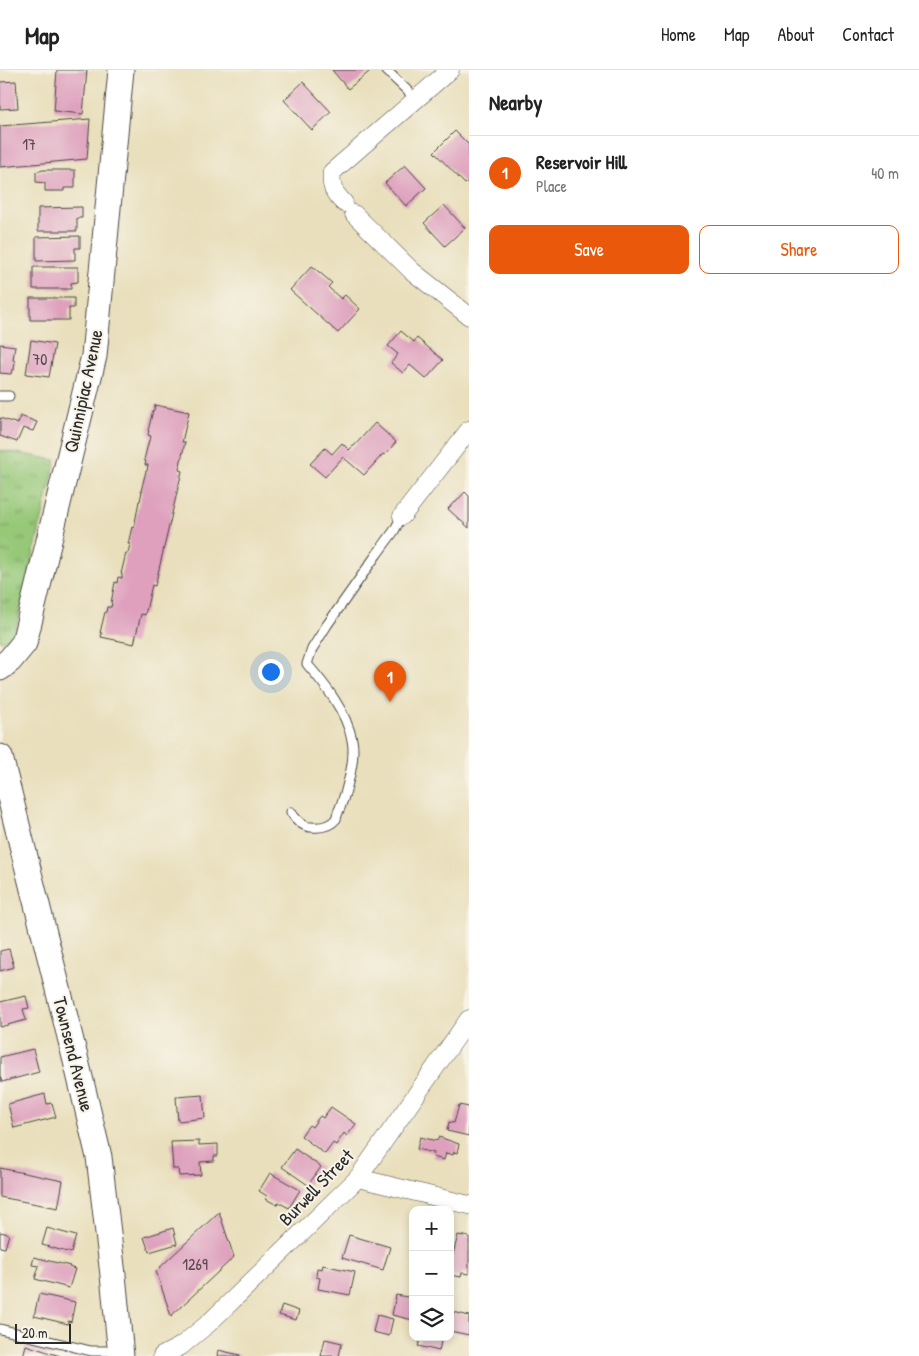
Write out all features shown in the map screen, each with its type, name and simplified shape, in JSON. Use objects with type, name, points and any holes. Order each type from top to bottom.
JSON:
[{"type":"main road","name":"Quinnipiac Avenue","points":[[0,668],[10,660],[24,643],[94,356],[121,70]]},
{"type":"main road","name":"Townsend Avenue","points":[[0,757],[99,1157],[120,1354]]},
{"type":"street","points":[[450,70],[332,172],[330,182],[336,194],[349,209],[412,272],[469,316]]},
{"type":"street","points":[[402,516],[469,430]]},
{"type":"street","name":"Burwell Street","points":[[162,1356],[180,1346],[209,1323],[358,1178],[469,1019]]},
{"type":"street","points":[[358,1178],[469,1205]]},
{"type":"lane","points":[[386,70],[416,99]]},
{"type":"lane","points":[[291,812],[294,818],[308,828],[324,827],[335,819],[344,795],[351,767],[352,741],[344,714],[307,664],[317,641],[394,531],[402,516]]},
{"type":"lane","points":[[0,1329],[91,1351],[120,1354]]},
{"type":"green space","points":[[0,450],[56,460],[15,632],[9,639],[0,641]]},
{"type":"building","points":[[57,70],[87,70],[83,114],[54,111]]},
{"type":"building","points":[[332,70],[367,70],[369,72],[348,89]]},
{"type":"building","points":[[16,81],[18,108],[0,109],[0,82]]},
{"type":"building","points":[[303,82],[331,112],[312,130],[284,100]]},
{"type":"building","points":[[90,119],[87,159],[0,167],[0,126]]},
{"type":"building","points":[[455,131],[469,145],[469,180],[465,184],[434,152]]},
{"type":"building","points":[[405,165],[426,188],[406,206],[385,183]]},
{"type":"building","points":[[43,170],[75,170],[75,188],[64,188],[64,191],[45,191],[45,183],[36,182],[36,172]]},
{"type":"building","points":[[444,205],[465,228],[445,246],[424,223]]},
{"type":"building","points":[[82,207],[82,218],[77,218],[77,231],[38,231],[38,208]]},
{"type":"building","points":[[80,236],[80,248],[75,248],[75,260],[36,261],[36,237]]},
{"type":"building","points":[[312,266],[332,283],[328,287],[341,299],[345,295],[360,309],[338,333],[290,290]]},
{"type":"building","points":[[33,267],[78,267],[78,282],[71,283],[71,289],[33,289]]},
{"type":"building","points":[[30,298],[74,298],[74,308],[69,308],[69,320],[30,320]]},
{"type":"building","points":[[401,331],[414,342],[417,338],[443,360],[426,379],[410,365],[403,373],[391,363],[398,354],[388,346]]},
{"type":"building","points":[[31,340],[55,344],[49,377],[26,374]]},
{"type":"building","points":[[0,344],[15,346],[14,370],[12,370],[11,374],[0,373]]},
{"type":"building","points":[[155,405],[189,412],[182,442],[185,442],[179,470],[182,471],[155,586],[152,585],[145,615],[141,614],[134,644],[101,637],[102,633],[100,633],[107,607],[111,607],[112,604],[115,582],[117,583],[118,577],[122,578],[121,574],[130,544],[128,544],[132,527],[134,528],[147,471],[148,465],[145,465],[146,461],[144,460],[151,436],[148,435],[148,431]]},
{"type":"building","points":[[20,416],[37,422],[33,431],[23,428],[17,442],[0,436],[0,418],[18,424]]},
{"type":"building","points":[[375,423],[396,442],[364,475],[343,457],[325,477],[310,464],[325,448],[332,454],[342,443],[349,450]]},
{"type":"building","points":[[465,492],[469,496],[469,528],[448,509]]},
{"type":"building","points":[[9,949],[14,967],[0,971],[0,951]]},
{"type":"building","points":[[26,996],[29,1008],[23,1009],[26,1020],[0,1027],[0,1002]]},
{"type":"building","points":[[33,1049],[39,1072],[2,1082],[0,1076],[0,1057]]},
{"type":"building","points":[[45,1094],[47,1104],[52,1103],[56,1117],[14,1128],[8,1104]]},
{"type":"building","points":[[203,1095],[205,1118],[178,1121],[176,1097]]},
{"type":"building","points":[[459,1105],[469,1107],[469,1136],[447,1131],[449,1122],[454,1123]]},
{"type":"building","points":[[331,1107],[356,1124],[347,1136],[344,1133],[336,1145],[333,1143],[325,1154],[301,1136],[309,1125],[312,1127],[320,1116],[323,1118]]},
{"type":"building","points":[[420,1137],[437,1141],[439,1137],[459,1144],[457,1153],[454,1152],[453,1155],[446,1153],[444,1160],[433,1157],[434,1153],[417,1149]]},
{"type":"building","points":[[199,1141],[199,1145],[218,1144],[218,1156],[214,1156],[214,1161],[200,1162],[201,1175],[179,1176],[178,1169],[173,1169],[171,1142]]},
{"type":"building","points":[[295,1149],[321,1167],[308,1185],[282,1167]]},
{"type":"building","points":[[0,1168],[63,1181],[58,1208],[0,1197]]},
{"type":"building","points":[[270,1173],[300,1190],[289,1208],[278,1202],[277,1205],[266,1199],[267,1196],[259,1191]]},
{"type":"building","points":[[219,1212],[234,1257],[171,1316],[156,1271]]},
{"type":"building","points":[[47,1228],[76,1236],[71,1253],[42,1245]]},
{"type":"building","points":[[173,1228],[177,1244],[149,1252],[144,1237]]},
{"type":"building","points":[[0,1232],[9,1234],[5,1248],[0,1247]]},
{"type":"building","points":[[349,1235],[390,1247],[383,1270],[342,1258]]},
{"type":"building","points":[[458,1235],[469,1237],[469,1274],[462,1273],[461,1277],[454,1276],[454,1250]]},
{"type":"building","points":[[34,1257],[75,1269],[69,1288],[35,1279],[39,1266],[32,1265]]},
{"type":"building","points":[[323,1265],[355,1272],[350,1295],[318,1289],[320,1278],[316,1277],[317,1268],[322,1269]]},
{"type":"building","points":[[39,1294],[75,1302],[71,1322],[68,1321],[68,1324],[34,1316]]},
{"type":"building","points":[[396,1295],[409,1297],[409,1319],[392,1315]]},
{"type":"building","points":[[282,1305],[299,1311],[296,1320],[279,1315]]},
{"type":"building","points":[[454,1312],[469,1316],[469,1335],[454,1332]]},
{"type":"building","points":[[377,1315],[393,1319],[389,1336],[373,1332]]},
{"type":"building","points":[[325,1339],[342,1343],[339,1356],[321,1356]]},
{"type":"building","points":[[420,1341],[441,1341],[439,1351],[418,1346]]},
{"type":"building","points":[[26,1345],[60,1356],[23,1356]]},
{"type":"building","points":[[218,1350],[240,1355],[240,1356],[217,1356]]},
{"type":"place","name":"Reservoir Hill","points":[[390,702]]}]
